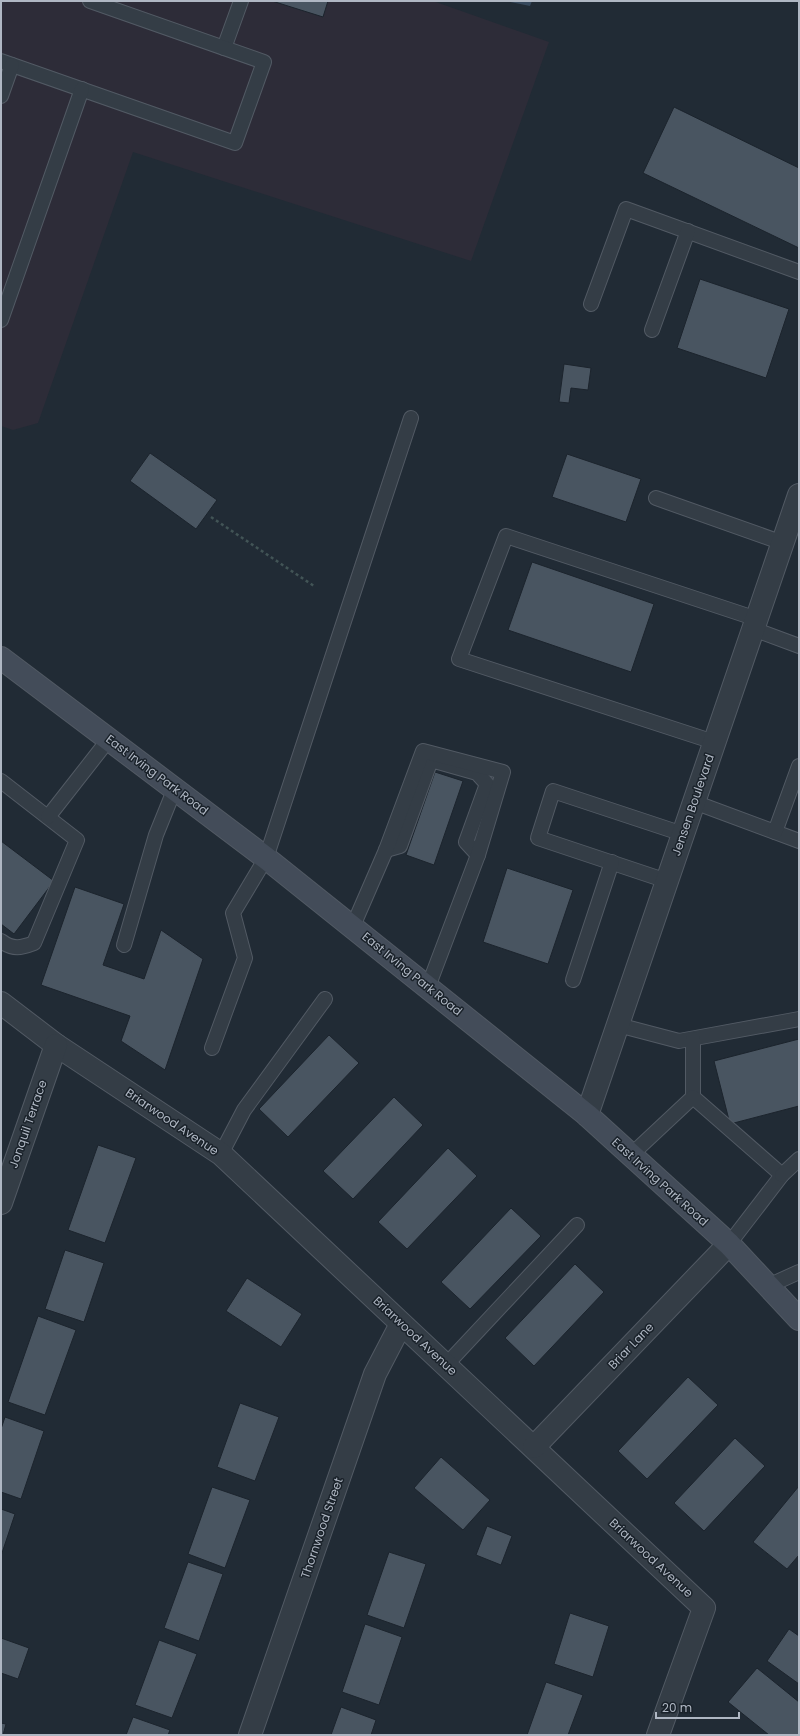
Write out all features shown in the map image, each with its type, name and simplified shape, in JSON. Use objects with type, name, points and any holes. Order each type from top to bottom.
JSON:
[{"type":"main road","name":"East Irving Park Road","points":[[1,658],[266,858],[587,1115],[729,1244],[799,1318]]},
{"type":"street","name":"Jensen Boulevard","points":[[587,1115],[799,495]]},
{"type":"street","name":"Briarwood Avenue","points":[[1,1003],[56,1045],[221,1154],[704,1608],[658,1735]]},
{"type":"street","name":"Jonquil Terrace","points":[[1,1203],[56,1045]]},
{"type":"street","name":"Briar Lane","points":[[534,1447],[729,1244]]},
{"type":"street","name":"Thornwood Street","points":[[250,1735],[375,1374],[401,1324]]},
{"type":"lane","points":[[1,96],[7,63],[235,143],[264,62],[90,1]]},
{"type":"lane","points":[[224,48],[241,1]]},
{"type":"lane","points":[[1,320],[82,89]]},
{"type":"lane","points":[[591,304],[626,209],[799,272]]},
{"type":"lane","points":[[652,330],[688,231]]},
{"type":"lane","points":[[212,1048],[246,958],[233,913],[266,858],[411,418]]},
{"type":"lane","points":[[656,498],[783,543]]},
{"type":"lane","points":[[714,742],[459,659],[506,536],[755,624],[799,646]]},
{"type":"lane","points":[[48,818],[109,739]]},
{"type":"lane","points":[[352,926],[386,850],[423,751],[504,772],[478,855],[428,987]]},
{"type":"lane","points":[[386,850],[400,846],[431,760],[477,773],[487,784],[466,842],[478,855]]},
{"type":"lane","points":[[775,832],[799,766]]},
{"type":"lane","points":[[1,781],[77,840],[34,943],[20,948],[5,944],[1,941]]},
{"type":"lane","points":[[124,945],[156,836],[175,788]]},
{"type":"lane","points":[[667,880],[538,838],[553,791],[683,834]]},
{"type":"lane","points":[[694,802],[799,841]]},
{"type":"lane","points":[[573,980],[612,862]]},
{"type":"lane","points":[[221,1154],[244,1110],[325,999]]},
{"type":"lane","points":[[618,1025],[679,1041],[799,1018]]},
{"type":"lane","points":[[631,1155],[693,1097],[693,1038]]},
{"type":"lane","points":[[693,1097],[782,1175]]},
{"type":"lane","points":[[729,1244],[782,1175],[799,1159]]},
{"type":"lane","points":[[446,1365],[577,1225]]},
{"type":"lane","points":[[768,1286],[799,1272]]},
{"type":"path","points":[[211,517],[314,586]]},
{"type":"shaded area","points":[[1,1],[433,1],[549,42],[471,261],[133,152],[38,423],[13,430],[1,426]]},
{"type":"water","points":[[506,1],[532,1],[530,6]]},
{"type":"building","points":[[272,1],[328,1],[323,17]]},
{"type":"building","points":[[674,107],[799,168],[799,248],[643,173]]},
{"type":"building","points":[[700,279],[789,309],[766,378],[677,348]]},
{"type":"building","points":[[564,364],[591,368],[588,390],[571,388],[569,403],[559,402]]},
{"type":"building","points":[[150,453],[217,500],[196,529],[130,481]]},
{"type":"building","points":[[567,454],[641,479],[626,522],[552,497]]},
{"type":"building","points":[[532,562],[654,604],[631,672],[508,630]]},
{"type":"building","points":[[435,772],[463,781],[434,865],[406,855]]},
{"type":"building","points":[[1,841],[54,881],[14,934],[1,924]]},
{"type":"building","points":[[507,868],[573,890],[548,964],[483,942]]},
{"type":"building","points":[[75,887],[124,904],[103,965],[144,979],[161,930],[203,959],[165,1070],[121,1041],[130,1016],[41,985]]},
{"type":"building","points":[[329,1035],[359,1063],[288,1137],[259,1109]]},
{"type":"building","points":[[799,1039],[799,1106],[730,1124],[714,1061]]},
{"type":"building","points":[[394,1097],[423,1125],[353,1199],[323,1171]]},
{"type":"building","points":[[98,1145],[136,1158],[105,1243],[68,1230]]},
{"type":"building","points":[[448,1148],[477,1176],[407,1249],[378,1222]]},
{"type":"building","points":[[511,1208],[541,1236],[470,1309],[441,1282]]},
{"type":"building","points":[[65,1250],[104,1263],[84,1322],[45,1309]]},
{"type":"building","points":[[575,1264],[604,1292],[534,1366],[505,1338]]},
{"type":"building","points":[[247,1278],[302,1314],[281,1347],[226,1311]]},
{"type":"building","points":[[38,1316],[76,1330],[45,1415],[8,1402]]},
{"type":"building","points":[[688,1377],[718,1405],[647,1479],[618,1451]]},
{"type":"building","points":[[240,1403],[279,1417],[255,1481],[217,1467]]},
{"type":"building","points":[[5,1417],[44,1431],[21,1499],[1,1492],[1,1429]]},
{"type":"building","points":[[735,1438],[765,1466],[704,1531],[674,1503]]},
{"type":"building","points":[[441,1457],[490,1500],[463,1530],[414,1488]]},
{"type":"building","points":[[799,1486],[799,1555],[787,1569],[753,1542]]},
{"type":"building","points":[[212,1487],[250,1500],[225,1568],[188,1554]]},
{"type":"building","points":[[1,1509],[15,1514],[1,1556]]},
{"type":"building","points":[[487,1526],[512,1536],[501,1565],[476,1555]]},
{"type":"building","points":[[389,1552],[426,1564],[404,1628],[367,1615]]},
{"type":"building","points":[[188,1562],[223,1574],[199,1641],[164,1628]]},
{"type":"building","points":[[570,1613],[609,1626],[593,1677],[554,1664]]},
{"type":"building","points":[[365,1624],[402,1637],[379,1705],[342,1692]]},
{"type":"building","points":[[789,1629],[799,1636],[799,1684],[767,1661]]},
{"type":"building","points":[[1,1638],[29,1648],[18,1679],[1,1673]]},
{"type":"building","points":[[159,1640],[197,1654],[172,1718],[135,1705]]},
{"type":"building","points":[[757,1668],[799,1702],[799,1735],[769,1735],[728,1702]]},
{"type":"building","points":[[546,1682],[583,1695],[568,1735],[527,1735]]},
{"type":"building","points":[[341,1707],[376,1720],[371,1735],[331,1735]]},
{"type":"building","points":[[133,1717],[170,1730],[168,1735],[126,1735]]},
{"type":"building","points":[[1,1723],[6,1724],[3,1735],[1,1735]]}]
